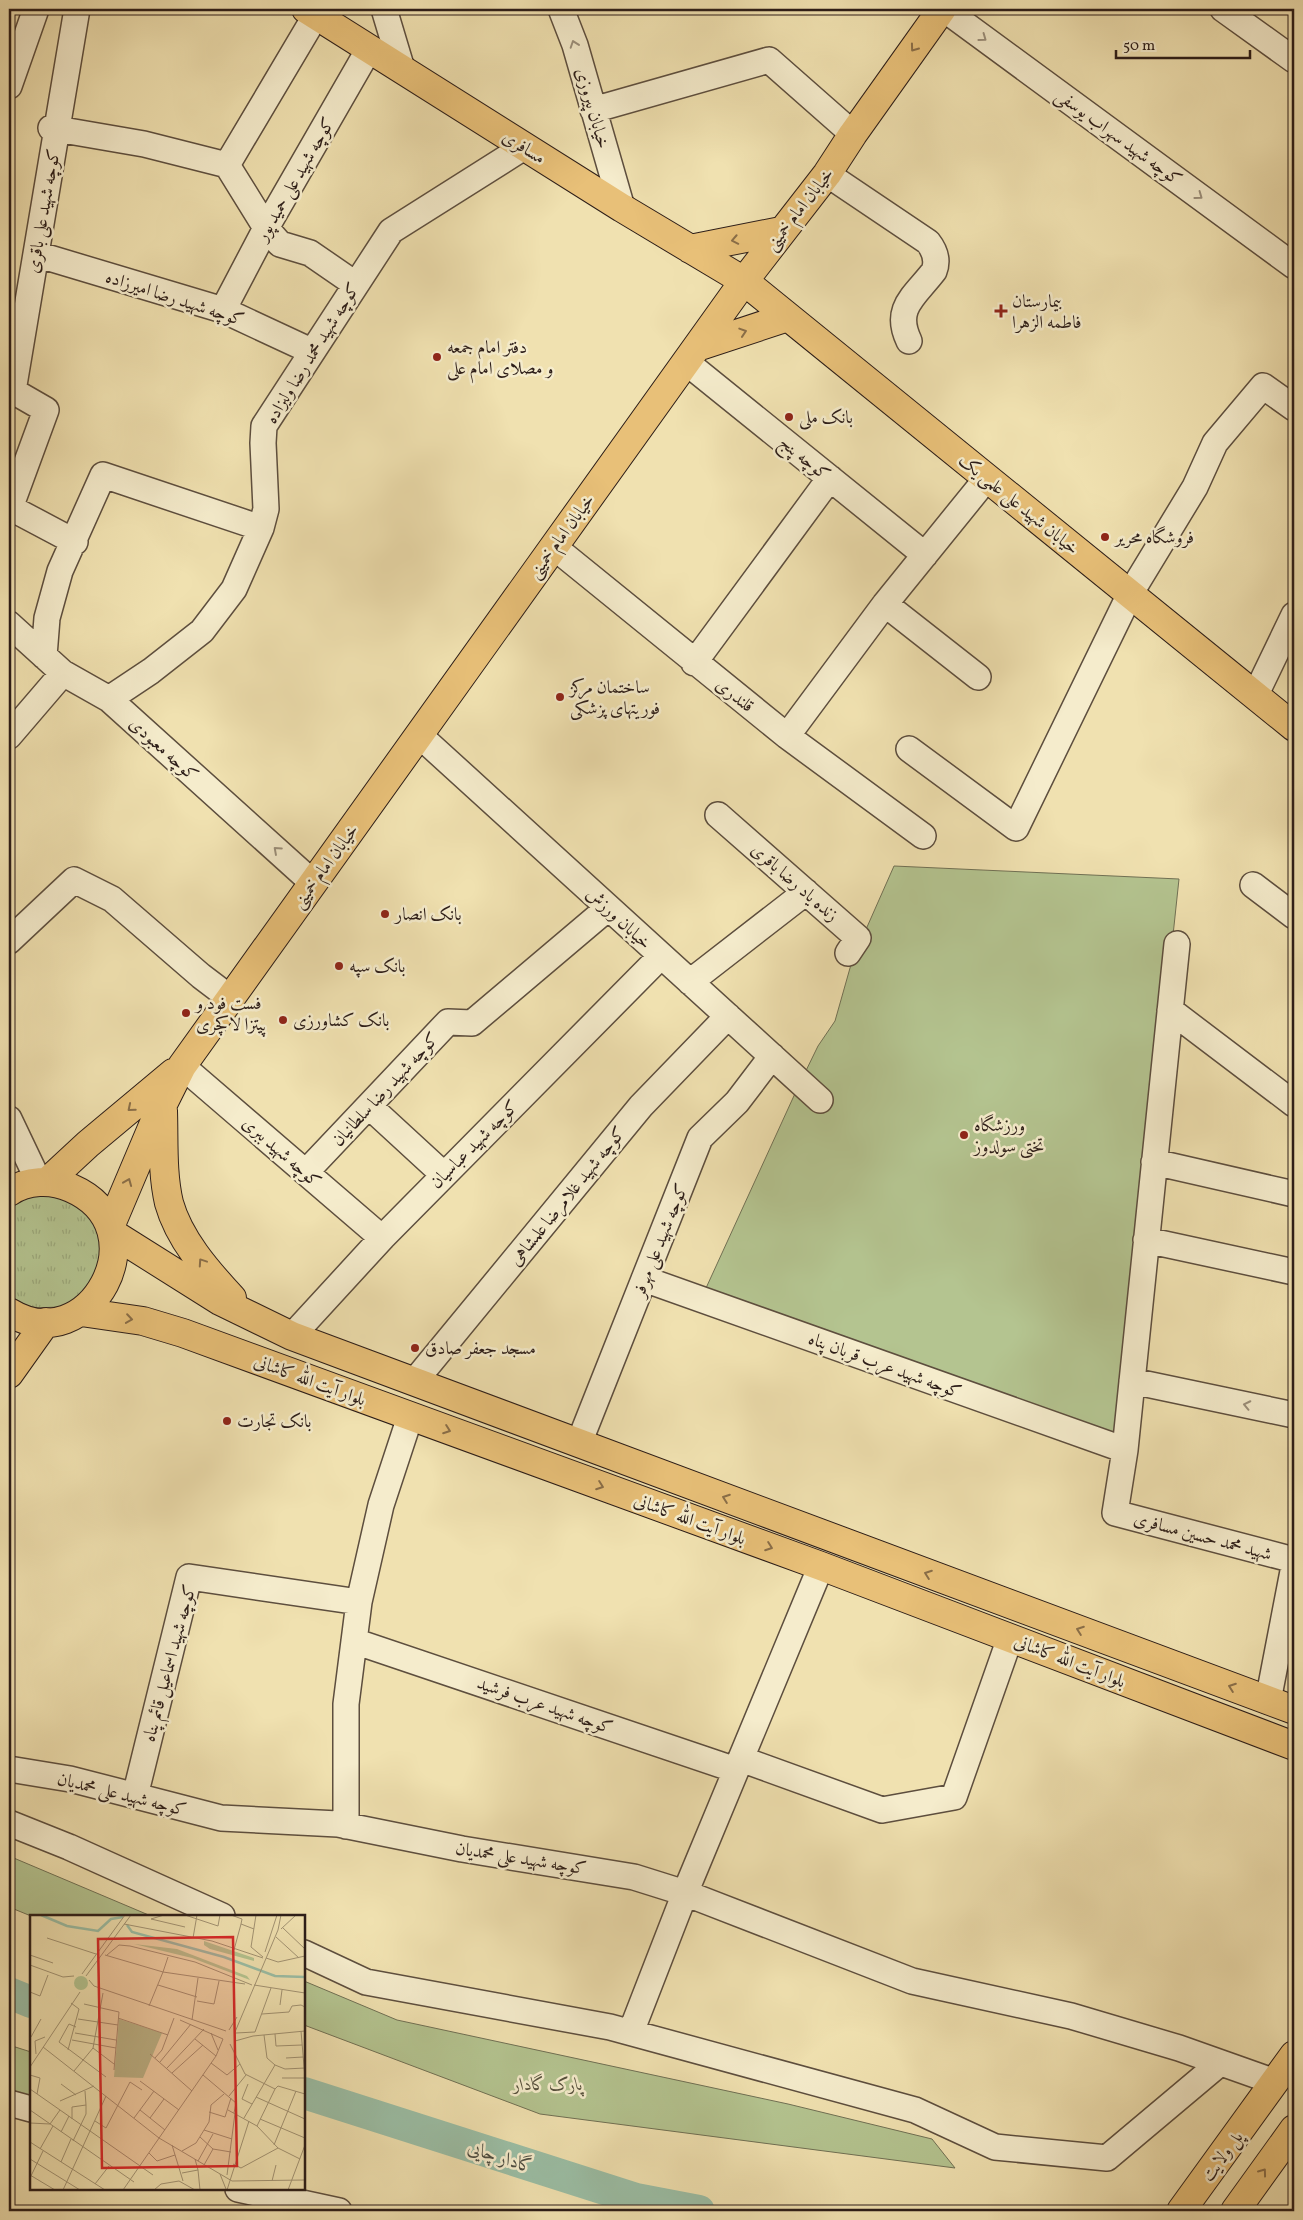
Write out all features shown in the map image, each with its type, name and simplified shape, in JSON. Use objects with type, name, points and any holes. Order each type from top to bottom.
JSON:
[{"type":"main road","name":"خیابان امام خمینی","points":[[182,1066],[744,281],[827,174],[852,134],[943,9]]},
{"type":"main road","name":"مسافری","points":[[311,12],[622,208],[744,281]]},
{"type":"main road","points":[[690,249],[781,231]]},
{"type":"main road","name":"خیابان شهید علی علمی یک","points":[[744,281],[1294,727]]},
{"type":"main road","points":[[692,354],[788,317]]},
{"type":"main road","points":[[111,1230],[163,1104],[182,1066]]},
{"type":"main road","points":[[43,1182],[182,1066]]},
{"type":"main road","points":[[163,1104],[164,1170],[170,1204],[181,1232],[209,1272],[244,1312]]},
{"type":"main road","points":[[9,1192],[25,1184],[43,1182],[64,1184],[92,1200],[102,1213],[111,1230],[114,1251],[112,1269],[105,1286],[95,1300],[81,1312],[46,1322],[30,1320],[9,1312]]},
{"type":"main road","name":"بلوار آیت الله کاشانی","points":[[111,1230],[220,1301],[292,1336],[1294,1710]]},
{"type":"main road","name":"بلوار آیت الله کاشانی","points":[[81,1312],[144,1321],[167,1328],[821,1566],[1010,1638],[1287,1739]]},
{"type":"main road","points":[[9,1374],[46,1322]]},
{"type":"main road","points":[[329,1387],[342,1355]]},
{"type":"main road","name":"پل ولایت","points":[[1181,2211],[1294,2055]]},
{"type":"main road","points":[[1235,2211],[1294,2129]]},
{"type":"street","name":"کوچه شهید علی باقری","points":[[10,514],[46,410],[13,391],[36,254],[54,129],[77,9]]},
{"type":"street","points":[[384,9],[402,69]]},
{"type":"street","name":"خیابان پیروزی","points":[[561,9],[575,45],[622,208]]},
{"type":"street","name":"کوچه شهید سهراب یوسفی","points":[[943,9],[1294,266]]},
{"type":"street","points":[[9,86],[33,10]]},
{"type":"street","points":[[227,165],[311,12]]},
{"type":"street","points":[[1237,13],[1294,60]]},
{"type":"street","name":"کوچه شهید علی حمید پور","points":[[223,310],[266,228],[369,49]]},
{"type":"street","points":[[593,110],[769,60],[852,134]]},
{"type":"street","points":[[54,129],[144,144],[227,165],[266,228],[280,244],[310,254],[355,284]]},
{"type":"street","name":"کوچه شهید محمد رضا ولیزاده","points":[[109,699],[151,671],[202,631],[234,589],[261,528],[266,509],[264,426],[391,230],[524,147]]},
{"type":"street","points":[[827,174],[928,242],[933,248],[936,264],[934,271],[903,311],[903,330],[909,341]]},
{"type":"street","name":"کوچه شهید رضا امیرزاده","points":[[36,254],[223,310],[311,351]]},
{"type":"street","name":"کوچه پنج","points":[[692,354],[830,478],[925,555]]},
{"type":"street","points":[[909,749],[1016,828],[1130,594],[1195,487],[1215,443],[1263,386],[1294,408]]},
{"type":"street","points":[[44,656],[47,618],[60,571],[75,542],[103,475],[261,528]]},
{"type":"street","points":[[694,663],[830,478]]},
{"type":"street","points":[[787,736],[886,604],[987,478]]},
{"type":"street","points":[[10,514],[75,542]]},
{"type":"street","name":"قلندری","points":[[554,547],[694,663],[787,736],[923,836]]},
{"type":"street","points":[[886,604],[978,677]]},
{"type":"street","points":[[1255,696],[1294,615]]},
{"type":"street","name":"کوچه معبودی","points":[[9,624],[64,672],[109,699],[313,883]]},
{"type":"street","points":[[9,736],[64,672]]},
{"type":"street","name":"خیابان ورزش","points":[[419,735],[820,1100]]},
{"type":"street","name":"زنده یاد رضا باقری","points":[[718,815],[858,938],[848,953]]},
{"type":"street","points":[[9,941],[74,880],[112,899],[201,976],[230,998]]},
{"type":"street","points":[[1253,884],[1294,916]]},
{"type":"street","points":[[690,982],[806,892]]},
{"type":"street","name":"کوچه شهید رضا سلطانیان","points":[[306,1172],[448,1022],[472,1023],[608,908]]},
{"type":"street","points":[[1125,1450],[1177,944]]},
{"type":"street","name":"کوچه شهید عباسیان","points":[[292,1336],[382,1238],[661,956]]},
{"type":"street","points":[[1170,1010],[1294,1104]]},
{"type":"street","name":"کوچه شهید غلامرضا علمشاهی","points":[[414,1382],[641,1106],[728,1016]]},
{"type":"street","name":"کوچه شهید علی مهرفر","points":[[579,1444],[700,1138],[737,1102],[772,1056]]},
{"type":"street","name":"کوچه شهید ببری","points":[[182,1066],[382,1238]]},
{"type":"street","points":[[369,1106],[444,1175]]},
{"type":"street","points":[[9,1118],[43,1182]]},
{"type":"street","points":[[1154,1162],[1294,1194]]},
{"type":"street","points":[[1146,1240],[1294,1272]]},
{"type":"street","name":"کوچه شهید عرب قربان پناه","points":[[644,1279],[1125,1450]]},
{"type":"street","points":[[1132,1381],[1294,1415]]},
{"type":"street","points":[[346,1826],[346,1704],[359,1602],[381,1505],[410,1417]]},
{"type":"street","name":"شهید محمد حسین مسافری","points":[[1125,1450],[1115,1513],[1294,1560]]},
{"type":"street","points":[[631,2032],[685,1893],[821,1566]]},
{"type":"street","points":[[1268,1701],[1294,1566]]},
{"type":"street","name":"کوچه شهید اسماعیل قائم پناه","points":[[135,1796],[189,1577],[359,1602]]},
{"type":"street","name":"کوچه شهید عرب فرشید","points":[[354,1641],[882,1810],[954,1797],[1010,1638]]},
{"type":"street","name":"کوچه شهید علی محمدیان","points":[[9,1770],[70,1779],[221,1818],[346,1826],[462,1849],[634,1877],[685,1893],[912,1980],[1071,2016],[1179,2048],[1220,2063],[1268,2092]]},
{"type":"street","points":[[9,1823],[69,1847],[220,1915]]},
{"type":"street","points":[[305,1954],[366,1982],[631,2032],[915,2110],[995,2147],[1107,2158],[1220,2063]]},
{"type":"street","points":[[9,2103],[30,2109]]},
{"type":"street","points":[[243,2190],[339,2211]]},
{"type":"green space","name":"ورزشگاه تختی سولدوز","points":[[894,866],[1179,879],[1119,1442],[701,1299],[798,1087],[818,1046],[835,1021],[852,961]]},
{"type":"green space","points":[[42,1193],[79,1204],[96,1224],[102,1249],[91,1286],[71,1302],[59,1307],[33,1308],[9,1297],[9,1205]]},
{"type":"green space","points":[[9,1856],[149,1915],[30,1916],[9,1907]]},
{"type":"green space","name":"پارک گادار","points":[[305,1981],[397,2020],[788,2104],[932,2139],[955,2168],[540,2114],[305,2025]]},
{"type":"green space","points":[[9,2045],[30,2052],[30,2111],[9,2102]]},
{"type":"waterway","name":"گادار چایی","points":[[9,1993],[30,2002]]},
{"type":"waterway","name":"گادار چایی","points":[[305,2093],[636,2199],[699,2211]]},
{"type":"place","name":"بیمارستان فاطمه الزهرا","points":[[1001,311]]},
{"type":"place","name":"دفتر امام جمعه و مصلای امام علی","points":[[437,357]]},
{"type":"place","name":"بانک ملی","points":[[789,417]]},
{"type":"place","name":"فروشگاه محریر","points":[[1105,537]]},
{"type":"place","name":"ساختمان مرکز فوریتهای پزشکی","points":[[560,697]]},
{"type":"place","name":"بانک انصار","points":[[385,914]]},
{"type":"place","name":"بانک سپه","points":[[339,966]]},
{"type":"place","name":"فست فود و پیتزا لاکچری","points":[[186,1013]]},
{"type":"place","name":"بانک کشاورزی","points":[[283,1020]]},
{"type":"place","name":"ورزشگاه تختی سولدوز","points":[[964,1135]]},
{"type":"place","name":"مسجد جعفر صادق","points":[[415,1348]]},
{"type":"place","name":"بانک تجارت","points":[[227,1421]]}]
